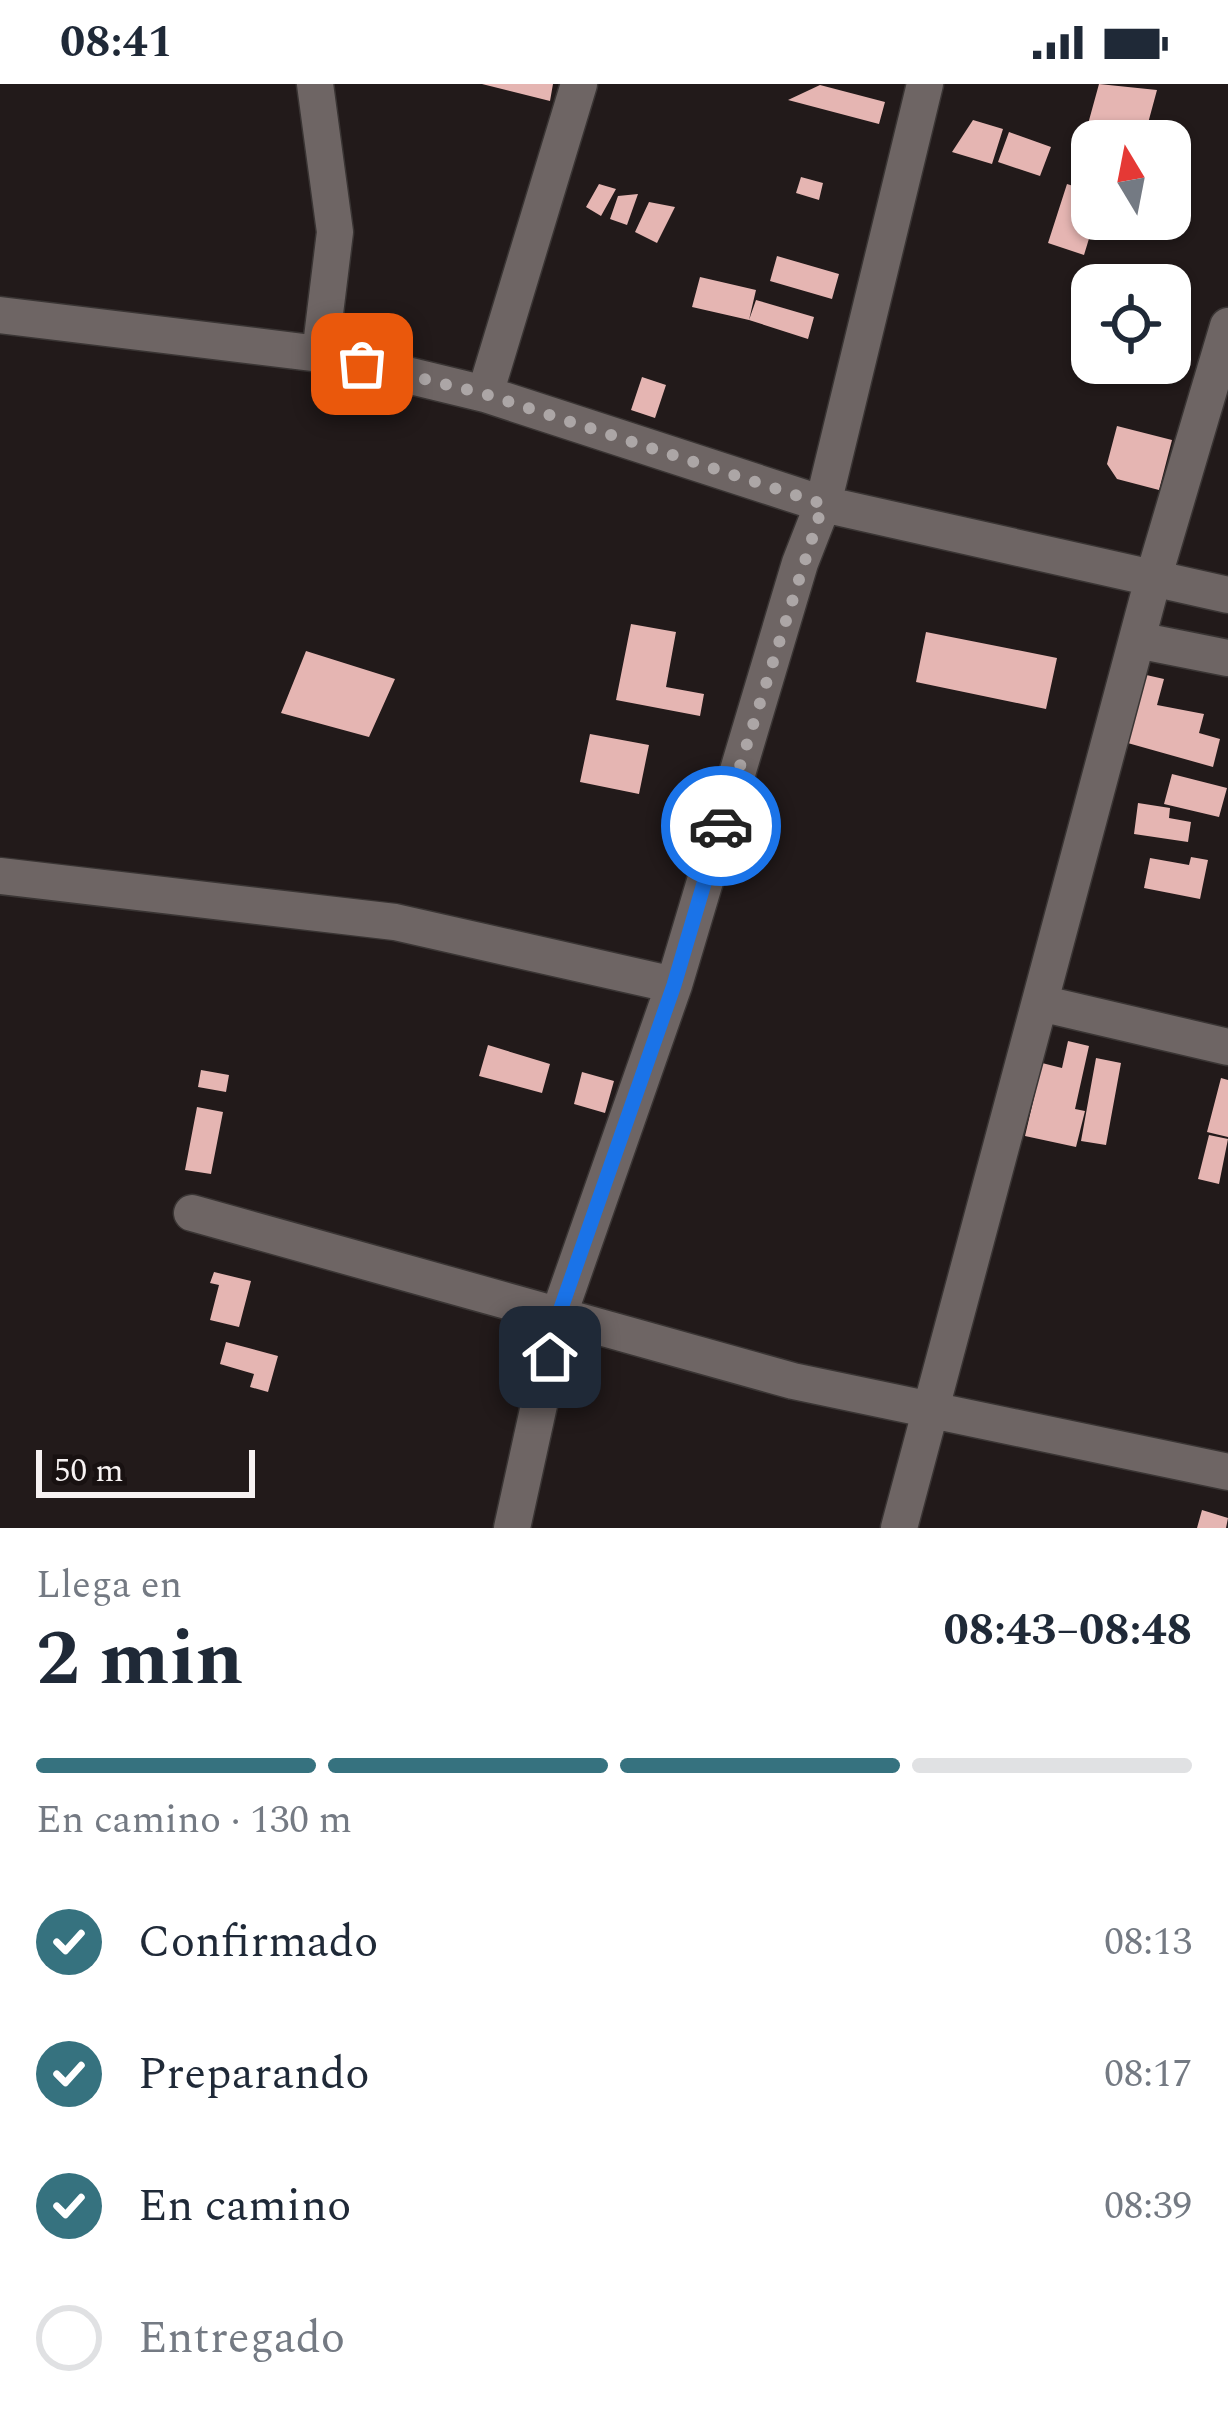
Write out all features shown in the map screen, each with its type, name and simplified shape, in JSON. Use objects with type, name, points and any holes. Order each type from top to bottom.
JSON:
[{"type":"street","points":[[315,84],[335,232],[320,354]]},
{"type":"street","points":[[485,394],[579,84]]},
{"type":"street","points":[[512,1528],[559,1314],[674,985],[793,585],[823,504],[926,84]]},
{"type":"street","points":[[0,316],[320,354],[485,394],[823,504],[1228,596]]},
{"type":"street","points":[[899,1528],[1153,578],[1228,326]]},
{"type":"street","points":[[1137,640],[1228,658]]},
{"type":"street","points":[[0,876],[395,922],[674,985]]},
{"type":"street","points":[[1040,1003],[1228,1047]]},
{"type":"street","points":[[192,1213],[559,1314],[650,1345],[1228,1472]]},
{"type":"building","points":[[482,84],[553,84],[550,101]]},
{"type":"building","points":[[1099,84],[1157,90],[1149,120],[1089,120]]},
{"type":"building","points":[[820,85],[885,102],[879,124],[788,100]]},
{"type":"building","points":[[973,120],[1003,129],[992,164],[952,152]]},
{"type":"building","points":[[1009,132],[1051,147],[1040,176],[998,162]]},
{"type":"building","points":[[801,177],[823,183],[819,200],[796,193]]},
{"type":"building","points":[[599,184],[616,189],[601,216],[586,207]]},
{"type":"building","points":[[1067,184],[1071,185],[1071,240],[1089,240],[1084,255],[1048,243]]},
{"type":"building","points":[[638,194],[627,225],[610,219],[618,196]]},
{"type":"building","points":[[649,202],[675,207],[657,243],[635,232]]},
{"type":"building","points":[[777,256],[839,274],[832,299],[770,281]]},
{"type":"building","points":[[700,277],[756,290],[749,320],[692,307]]},
{"type":"building","points":[[756,300],[814,317],[808,339],[749,320]]},
{"type":"building","points":[[642,377],[666,385],[655,418],[631,410]]},
{"type":"building","points":[[1117,426],[1172,440],[1159,490],[1117,479],[1107,464]]},
{"type":"building","points":[[631,624],[676,632],[666,687],[704,694],[700,716],[616,700]]},
{"type":"building","points":[[926,632],[1057,658],[1046,709],[916,682]]},
{"type":"building","points":[[306,651],[395,679],[369,737],[281,713]]},
{"type":"building","points":[[1133,672],[1164,679],[1157,705],[1204,714],[1199,733],[1220,739],[1213,767],[1117,740]]},
{"type":"building","points":[[590,734],[649,745],[639,794],[580,782]]},
{"type":"building","points":[[1172,774],[1227,788],[1219,817],[1164,804]]},
{"type":"building","points":[[1138,803],[1170,808],[1169,818],[1191,822],[1188,842],[1134,834]]},
{"type":"building","points":[[1191,857],[1208,860],[1200,899],[1144,888],[1150,858],[1189,865]]},
{"type":"building","points":[[1068,1041],[1089,1046],[1075,1109],[1085,1111],[1076,1147],[1025,1136],[1042,1063],[1062,1068]]},
{"type":"building","points":[[488,1045],[550,1064],[542,1093],[479,1076]]},
{"type":"building","points":[[1096,1058],[1121,1063],[1106,1145],[1081,1141]]},
{"type":"building","points":[[201,1070],[229,1075],[226,1092],[198,1087]]},
{"type":"building","points":[[582,1072],[614,1081],[605,1113],[574,1104]]},
{"type":"building","points":[[1221,1078],[1228,1080],[1228,1137],[1207,1132]]},
{"type":"building","points":[[197,1107],[223,1112],[211,1174],[185,1170]]},
{"type":"building","points":[[1209,1135],[1228,1139],[1219,1184],[1198,1179]]},
{"type":"building","points":[[214,1272],[251,1281],[239,1327],[210,1320],[219,1285],[210,1283]]},
{"type":"building","points":[[226,1342],[278,1356],[268,1392],[250,1387],[254,1374],[220,1364]]},
{"type":"building","points":[[1202,1510],[1228,1518],[1226,1528],[1197,1528]]},
{"type":"way so far","points":[[362,364],[485,394],[823,504],[800,563],[721,826]]},
{"type":"route","points":[[550,1357],[559,1314],[674,985],[721,826]]}]
